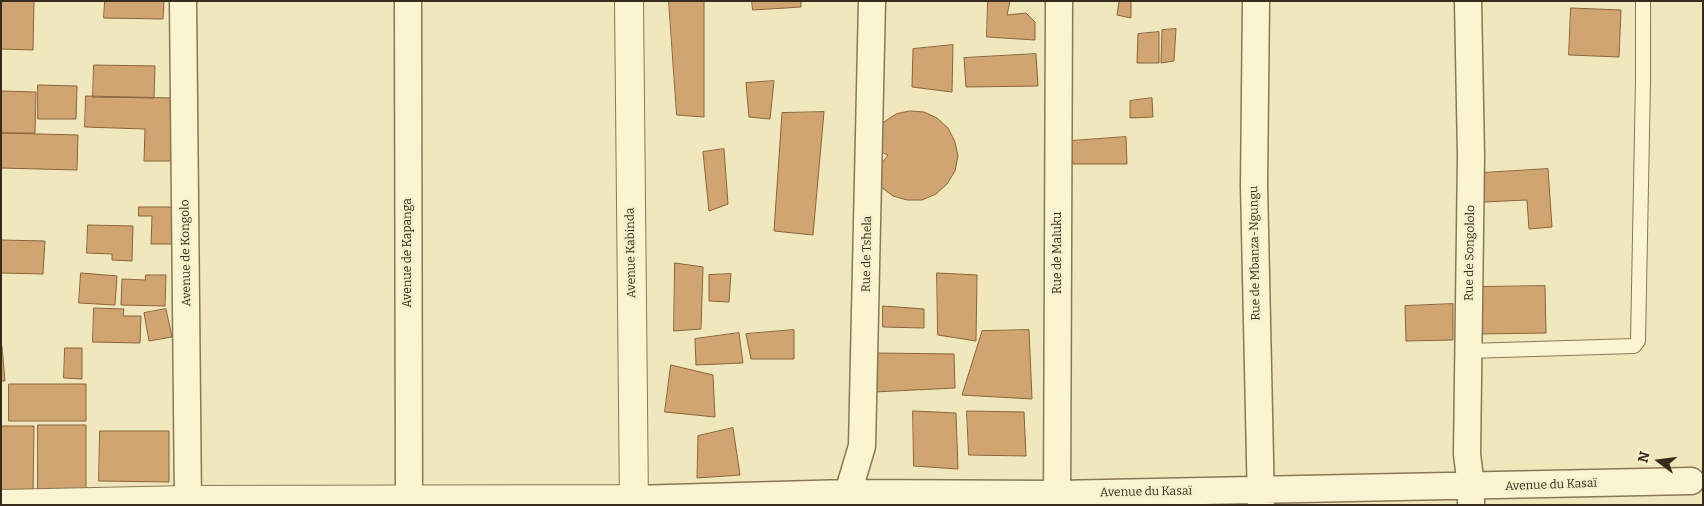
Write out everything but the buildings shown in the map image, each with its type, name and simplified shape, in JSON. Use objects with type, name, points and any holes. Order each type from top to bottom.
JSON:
[{"type":"street","name":"Avenue de Kongolo","points":[[184,1],[188,502]]},
{"type":"street","name":"Avenue de Kapanga","points":[[408,1],[409,502]]},
{"type":"street","name":"Avenue Kabinda","points":[[629,1],[634,502]]},
{"type":"street","name":"Rue de Tshela","points":[[848,499],[862,446],[872,1]]},
{"type":"street","name":"Rue de Maluku","points":[[1057,500],[1059,1]]},
{"type":"street","name":"Rue de Mbanza-Ngungu","points":[[1256,1],[1254,185],[1261,497]]},
{"type":"street","name":"Rue de Songololo","points":[[1468,1],[1471,156],[1467,454],[1471,496]]},
{"type":"street","name":"Avenue du Kasaï","points":[[1,504],[634,502],[848,499],[1057,500],[1471,496],[1691,481]]},
{"type":"lane","points":[[1468,351],[1610,348],[1634,346],[1638,341],[1643,1]]}]
